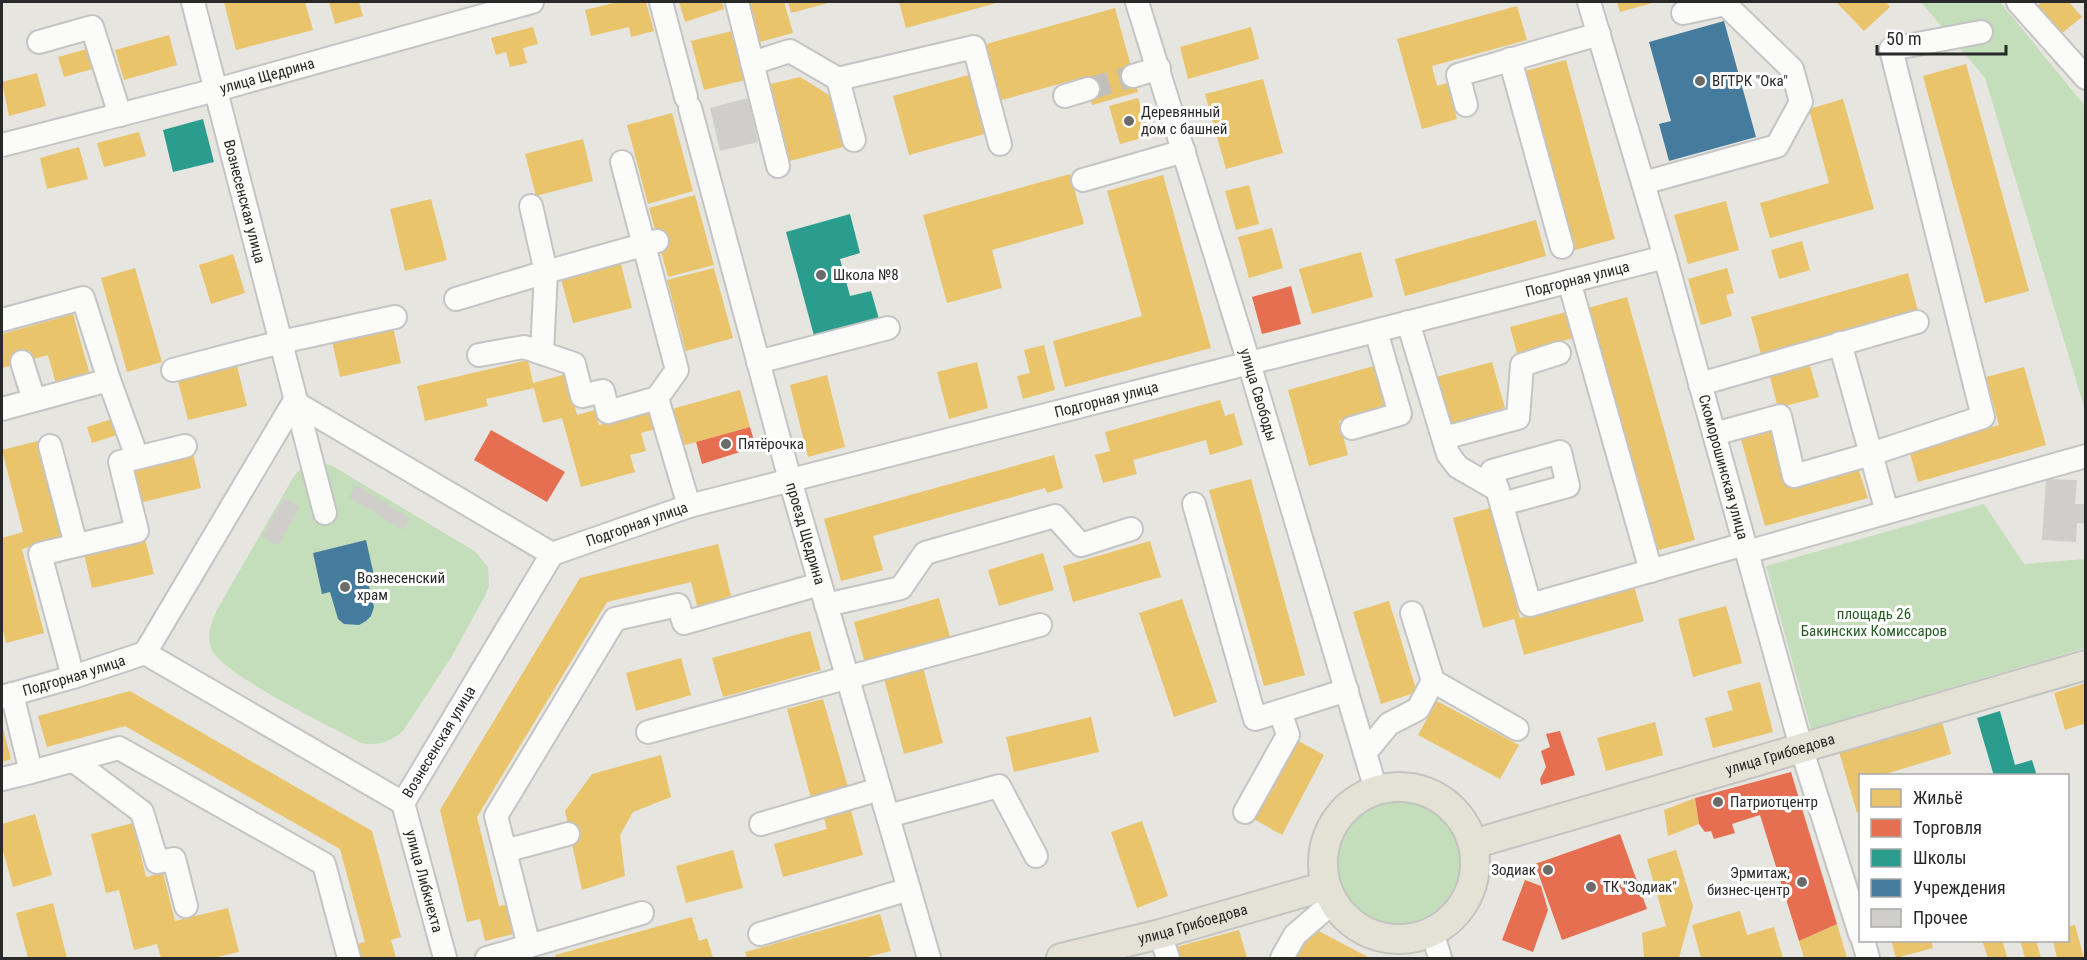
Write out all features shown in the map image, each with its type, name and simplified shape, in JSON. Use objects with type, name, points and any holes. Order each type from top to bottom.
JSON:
[{"type":"main road","name":"улица Грибоедова","points":[[1473,844],[2085,665]]},
{"type":"main road","points":[[1406,787],[1430,793],[1450,806],[1463,822],[1473,844],[1474,874],[1468,894],[1454,916],[1432,931],[1407,939],[1382,937],[1350,922],[1330,894],[1322,867],[1326,839],[1337,817],[1355,800],[1376,790],[1406,787]]},
{"type":"main road","name":"улица Грибоедова","points":[[1061,958],[1160,951],[1330,894]]},
{"type":"street","name":"Вознесенская улица","points":[[193,2],[324,513]]},
{"type":"street","name":"улица Щедрина","points":[[2,145],[216,90],[532,2]]},
{"type":"street","name":"проезд Щедрина","points":[[661,2],[789,480],[929,958]]},
{"type":"street","points":[[736,2],[778,166]]},
{"type":"street","name":"улица Свободы","points":[[1137,2],[1249,363],[1376,790]]},
{"type":"street","name":"Скоморошинская улица","points":[[1589,2],[1665,257],[1801,747],[1859,931]]},
{"type":"street","points":[[2018,2],[2085,78]]},
{"type":"street","points":[[1643,183],[1777,146],[1801,102],[1792,69],[1725,4],[1683,13]]},
{"type":"street","points":[[39,42],[92,27],[120,115]]},
{"type":"street","points":[[1714,434],[1780,416],[1794,476],[1871,454],[1983,417],[1891,49],[1981,32]]},
{"type":"street","points":[[1467,105],[1458,75],[1599,34]]},
{"type":"street","points":[[752,63],[790,51],[838,79],[974,47],[1000,144]]},
{"type":"street","points":[[1510,59],[1562,247]]},
{"type":"street","points":[[1133,76],[1159,68]]},
{"type":"street","points":[[838,79],[854,140]]},
{"type":"street","points":[[1065,96],[1088,89]]},
{"type":"street","points":[[1083,180],[1184,151]]},
{"type":"street","points":[[479,355],[524,347],[574,364],[582,396],[603,392],[608,412],[657,398],[676,370],[670,317],[651,243],[622,162]]},
{"type":"street","points":[[531,206],[546,272],[542,353]]},
{"type":"street","points":[[456,299],[651,243]]},
{"type":"street","name":"Подгорная улица","points":[[552,554],[689,507],[789,480],[1665,257]]},
{"type":"street","points":[[1569,281],[1651,571]]},
{"type":"street","points":[[2,320],[83,298],[137,458]]},
{"type":"street","points":[[173,370],[281,342],[395,317]]},
{"type":"street","points":[[1408,322],[1438,402],[1449,454],[1458,467],[1500,497],[1530,605],[1651,571],[1887,512],[2085,456]]},
{"type":"street","points":[[1700,384],[1917,322]]},
{"type":"street","points":[[758,362],[888,328]]},
{"type":"street","points":[[1352,428],[1400,414],[1376,331]]},
{"type":"street","points":[[1840,344],[1887,512]]},
{"type":"street","points":[[1444,438],[1518,418],[1522,365],[1559,353]]},
{"type":"street","points":[[22,362],[34,400]]},
{"type":"street","points":[[2,409],[109,380]]},
{"type":"street","points":[[657,398],[689,507]]},
{"type":"street","points":[[145,653],[294,402],[552,554]]},
{"type":"street","points":[[50,446],[76,545]]},
{"type":"street","points":[[73,677],[40,554],[137,531],[120,462],[185,446]]},
{"type":"street","points":[[1194,504],[1255,719],[1347,690]]},
{"type":"street","points":[[529,946],[496,816],[615,619],[678,605],[684,623],[823,595],[901,588],[925,553],[1055,516],[1081,544],[1131,529]]},
{"type":"street","name":"Вознесенская улица","points":[[145,653],[403,803],[552,554]]},
{"type":"street","points":[[1412,614],[1433,681],[1517,729]]},
{"type":"street","points":[[648,732],[1040,625]]},
{"type":"street","name":"Подгорная улица","points":[[7,696],[145,653]]},
{"type":"street","points":[[1365,753],[1389,724],[1418,709],[1433,681]]},
{"type":"street","points":[[7,696],[32,772]]},
{"type":"street","points":[[1245,812],[1288,735],[1280,711]]},
{"type":"street","points":[[2,779],[120,748],[324,864],[349,958]]},
{"type":"street","points":[[74,761],[142,812],[157,862],[174,859],[186,906]]},
{"type":"street","points":[[888,816],[999,786],[1036,856]]},
{"type":"street","points":[[761,824],[880,789]]},
{"type":"street","name":"улица Либкнехта","points":[[403,803],[445,958]]},
{"type":"street","points":[[505,851],[568,834]]},
{"type":"street","points":[[760,934],[909,890]]},
{"type":"street","points":[[1282,958],[1295,936],[1330,894]]},
{"type":"street","points":[[487,958],[642,913]]},
{"type":"street","points":[[1432,931],[1440,958]]},
{"type":"street","points":[[1864,942],[1868,958]]},
{"type":"green space","points":[[1921,2],[2000,2],[2085,106],[2085,410],[1985,78]]},
{"type":"green space","points":[[320,463],[331,465],[476,552],[488,567],[489,586],[485,596],[452,656],[403,731],[393,738],[373,744],[361,743],[255,685],[219,659],[211,648],[209,638],[210,627],[218,608],[294,476],[303,468]]},
{"type":"green space","name":"площадь 26 Бакинских Комиссаров","points":[[1984,504],[2024,564],[2085,559],[2085,648],[1811,729],[1766,566]]},
{"type":"green space","points":[[1399,796],[1424,802],[1446,816],[1460,838],[1466,863],[1460,888],[1446,910],[1424,924],[1399,930],[1374,924],[1352,910],[1338,888],[1332,863],[1338,838],[1352,816],[1374,802]]},
{"type":"building: Жильё","points":[[224,2],[305,2],[313,30],[236,50]]},
{"type":"building: Жильё","points":[[329,2],[359,2],[363,16],[335,24]]},
{"type":"building: Жильё","points":[[618,2],[646,2],[654,31],[631,37],[629,27],[591,36],[585,10]]},
{"type":"building: Жильё","points":[[679,2],[722,2],[724,9],[685,22]]},
{"type":"building: Жильё","points":[[744,2],[784,2],[793,33],[756,43]]},
{"type":"building: Жильё","points":[[788,2],[832,2],[791,13]]},
{"type":"building: Жильё","points":[[899,2],[1000,2],[906,28]]},
{"type":"building: Жильё","points":[[1617,2],[1656,2],[1620,12]]},
{"type":"building: Жильё","points":[[1836,2],[1886,2],[1890,7],[1864,31]]},
{"type":"building: Жильё","points":[[2042,2],[2069,2],[2082,17],[2057,37],[2034,8]]},
{"type":"building: Жильё","points":[[1517,6],[1527,40],[1432,66],[1437,86],[1447,83],[1457,119],[1422,129],[1397,39]]},
{"type":"building: Жильё","points":[[1115,8],[1138,92],[1092,105],[1084,77],[995,102],[1002,129],[909,155],[893,96],[986,70],[979,46]]},
{"type":"building: Жильё","points":[[533,27],[538,44],[523,48],[527,63],[510,67],[506,52],[496,55],[491,38]]},
{"type":"building: Жильё","points":[[1251,27],[1259,59],[1188,79],[1180,47]]},
{"type":"building: Жильё","points":[[732,31],[745,80],[704,90],[691,41]]},
{"type":"building: Жильё","points":[[169,35],[177,65],[124,80],[115,50]]},
{"type":"building: Жильё","points":[[90,48],[96,68],[64,77],[58,57]]},
{"type":"building: Жильё","points":[[1566,60],[1615,239],[1575,250],[1525,71]]},
{"type":"building: Жильё","points":[[1966,64],[2029,291],[1985,303],[1923,76]]},
{"type":"building: Жильё","points":[[37,73],[46,106],[9,116],[2,82]]},
{"type":"building: Жильё","points":[[800,77],[829,95],[843,147],[782,163],[762,86]]},
{"type":"building: Жильё","points":[[1263,79],[1283,153],[1226,169],[1205,94]]},
{"type":"building: Жильё","name":"Деревянный дом с башней","points":[[1138,98],[1149,136],[1120,144],[1109,106]]},
{"type":"building: Жильё","points":[[1843,99],[1874,209],[1770,238],[1760,203],[1829,183],[1809,109]]},
{"type":"building: Жильё","points":[[672,113],[693,191],[648,204],[627,125]]},
{"type":"building: Жильё","points":[[139,132],[146,156],[104,167],[97,143]]},
{"type":"building: Жильё","points":[[583,139],[593,181],[536,196],[525,154]]},
{"type":"building: Жильё","points":[[79,147],[88,179],[47,189],[40,158]]},
{"type":"building: Жильё","points":[[1070,174],[1084,224],[992,250],[1002,288],[947,303],[923,215]]},
{"type":"building: Жильё","points":[[1163,175],[1211,348],[1065,387],[1053,341],[1142,316],[1107,191]]},
{"type":"building: Жильё","points":[[1249,185],[1259,224],[1236,230],[1225,191]]},
{"type":"building: Жильё","points":[[695,195],[714,265],[668,277],[649,208]]},
{"type":"building: Жильё","points":[[431,199],[447,260],[405,271],[390,209]]},
{"type":"building: Жильё","points":[[1726,201],[1739,250],[1688,264],[1674,215]]},
{"type":"building: Жильё","points":[[1536,220],[1546,256],[1405,296],[1395,259]]},
{"type":"building: Жильё","points":[[1272,228],[1283,268],[1249,278],[1238,237]]},
{"type":"building: Жильё","points":[[1802,241],[1810,270],[1779,279],[1771,250]]},
{"type":"building: Жильё","points":[[1361,252],[1373,297],[1312,314],[1299,269]]},
{"type":"building: Жильё","points":[[233,254],[245,293],[211,304],[199,265]]},
{"type":"building: Жильё","points":[[621,264],[632,308],[573,323],[561,279]]},
{"type":"building: Жильё","points":[[135,268],[162,362],[127,372],[101,278]]},
{"type":"building: Жильё","points":[[714,268],[733,338],[686,351],[667,280]]},
{"type":"building: Жильё","points":[[1727,268],[1734,293],[1726,295],[1732,316],[1701,325],[1688,279]]},
{"type":"building: Жильё","points":[[1908,273],[1918,311],[1761,354],[1751,317]]},
{"type":"building: Жильё","points":[[1627,297],[1695,540],[1655,551],[1588,308]]},
{"type":"building: Жильё","points":[[1566,312],[1573,338],[1517,353],[1510,327]]},
{"type":"building: Жильё","points":[[73,314],[90,375],[56,384],[48,355],[2,368],[2,334]]},
{"type":"building: Жильё","points":[[393,327],[401,363],[340,377],[332,341]]},
{"type":"building: Жильё","points":[[1044,345],[1055,390],[1023,399],[1017,376],[1030,373],[1024,350]]},
{"type":"building: Жильё","points":[[528,360],[533,383],[567,374],[577,415],[595,410],[599,425],[651,410],[656,429],[641,433],[646,451],[630,455],[635,472],[581,487],[562,418],[543,423],[534,388],[486,399],[488,406],[425,421],[417,386]]},
{"type":"building: Жильё","points":[[977,362],[988,408],[949,419],[937,372]]},
{"type":"building: Жильё","points":[[1492,362],[1505,408],[1449,424],[1436,377]]},
{"type":"building: Жильё","points":[[237,366],[247,406],[188,420],[178,381]]},
{"type":"building: Жильё","points":[[1374,366],[1385,408],[1339,421],[1348,455],[1309,466],[1288,390]]},
{"type":"building: Жильё","points":[[1810,366],[1819,397],[1778,408],[1770,377]]},
{"type":"building: Жильё","points":[[2024,367],[2046,445],[1918,482],[1909,450],[1999,425],[1986,377]]},
{"type":"building: Жильё","points":[[827,375],[845,447],[808,457],[790,385]]},
{"type":"building: Жильё","points":[[740,390],[750,427],[682,446],[672,409]]},
{"type":"building: Жильё","points":[[1220,400],[1225,416],[1234,413],[1243,445],[1210,455],[1206,440],[1133,460],[1137,474],[1103,483],[1095,455],[1110,451],[1105,432]]},
{"type":"building: Жильё","points":[[115,418],[120,434],[92,443],[87,427]]},
{"type":"building: Жильё","points":[[1773,431],[1789,487],[1858,468],[1868,498],[1765,526],[1741,439]]},
{"type":"building: Жильё","points":[[38,441],[63,538],[22,549],[44,633],[6,643],[2,626],[2,538],[23,532],[2,450]]},
{"type":"building: Жильё","points":[[193,453],[201,488],[139,503],[131,468]]},
{"type":"building: Жильё","points":[[1054,455],[1063,488],[1047,493],[1045,488],[873,536],[883,570],[841,581],[824,519]]},
{"type":"building: Жильё","points":[[1251,479],[1305,675],[1264,686],[1209,490]]},
{"type":"building: Жильё","points":[[1490,508],[1520,618],[1634,586],[1644,621],[1524,655],[1514,619],[1483,628],[1453,518]]},
{"type":"building: Жильё","points":[[145,539],[154,574],[92,588],[84,554]]},
{"type":"building: Жильё","points":[[1150,541],[1161,577],[1073,602],[1063,566]]},
{"type":"building: Жильё","points":[[718,544],[732,600],[698,609],[691,582],[607,602],[477,817],[499,906],[510,904],[517,933],[485,941],[480,919],[467,922],[440,810],[580,578]]},
{"type":"building: Жильё","points":[[1043,553],[1054,590],[999,606],[988,570]]},
{"type":"building: Жильё","points":[[939,598],[951,640],[865,664],[854,622]]},
{"type":"building: Жильё","points":[[1182,599],[1217,702],[1174,717],[1139,613]]},
{"type":"building: Жильё","points":[[1389,601],[1417,692],[1381,704],[1353,612]]},
{"type":"building: Жильё","points":[[1726,606],[1742,663],[1693,677],[1678,619]]},
{"type":"building: Жильё","points":[[810,631],[821,670],[723,697],[712,658]]},
{"type":"building: Жильё","points":[[681,658],[691,695],[636,711],[626,673]]},
{"type":"building: Жильё","points":[[921,660],[943,743],[904,754],[882,671]]},
{"type":"building: Жильё","points":[[1760,682],[1773,732],[1713,748],[1705,718],[1733,710],[1727,691]]},
{"type":"building: Жильё","points":[[2086,683],[2086,723],[2065,730],[2054,693]]},
{"type":"building: Жильё","points":[[130,691],[372,831],[401,937],[391,940],[396,958],[361,958],[357,944],[365,942],[340,849],[125,726],[47,747],[38,716]]},
{"type":"building: Жильё","points":[[823,699],[848,787],[811,798],[787,709]]},
{"type":"building: Жильё","points":[[1437,701],[1519,745],[1500,779],[1418,735]]},
{"type":"building: Жильё","points":[[1091,717],[1099,752],[1014,772],[1006,737]]},
{"type":"building: Жильё","points":[[1941,718],[1951,754],[1886,774],[1859,774],[1859,812],[1857,813],[1838,748]]},
{"type":"building: Жильё","points":[[1655,722],[1663,755],[1606,771],[1597,738]]},
{"type":"building: Жильё","points":[[2,724],[11,759],[2,762]]},
{"type":"building: Жильё","points":[[1295,739],[1324,755],[1282,835],[1252,818]]},
{"type":"building: Жильё","points":[[661,755],[671,797],[633,812],[620,835],[625,876],[582,890],[565,811],[592,774]]},
{"type":"building: Жильё","points":[[1695,798],[1699,824],[1668,836],[1664,810]]},
{"type":"building: Жильё","points":[[850,807],[863,855],[783,877],[774,844],[827,829],[823,815]]},
{"type":"building: Жильё","points":[[35,814],[52,875],[13,887],[2,847],[2,824]]},
{"type":"building: Жильё","points":[[1142,821],[1168,896],[1137,908],[1111,832]]},
{"type":"building: Жильё","points":[[133,823],[146,877],[163,873],[175,921],[228,908],[239,952],[213,958],[161,958],[157,944],[134,950],[119,890],[106,893],[91,834]]},
{"type":"building: Жильё","points":[[733,850],[743,888],[686,903],[676,866]]},
{"type":"building: Жильё","points":[[1676,850],[1693,906],[1679,958],[1644,958],[1642,933],[1666,926],[1647,859]]},
{"type":"building: Жильё","points":[[53,903],[67,958],[28,958],[16,913]]},
{"type":"building: Жильё","points":[[1740,911],[1747,935],[1774,927],[1783,958],[1701,958],[1692,925]]},
{"type":"building: Жильё","points":[[880,914],[891,951],[863,958],[747,958],[745,952]]},
{"type":"building: Жильё","points":[[692,917],[699,941],[707,938],[713,958],[556,958],[555,955]]},
{"type":"building: Жильё","points":[[1837,924],[1847,958],[1804,958],[1799,941]]},
{"type":"building: Жильё","points":[[2075,925],[2084,958],[2057,958],[2053,942],[2069,942],[2069,927]]},
{"type":"building: Жильё","points":[[1313,928],[1370,958],[1296,958]]},
{"type":"building: Жильё","points":[[1239,930],[1247,958],[1179,958],[1176,947]]},
{"type":"building: Жильё","points":[[1892,942],[1932,942],[1933,948],[1896,958]]},
{"type":"building: Жильё","points":[[1983,942],[2003,942],[2007,957],[1988,958]]},
{"type":"building: Жильё","points":[[2021,942],[2037,942],[2041,958],[2025,958]]},
{"type":"building: Торговля","points":[[1291,286],[1301,324],[1262,334],[1252,297]]},
{"type":"building: Торговля","name":"Пятёрочка","points":[[750,427],[756,447],[702,464],[696,442]]},
{"type":"building: Торговля","points":[[491,430],[565,472],[547,502],[474,460]]},
{"type":"building: Торговля","points":[[1560,731],[1575,775],[1541,785],[1540,779],[1546,767],[1541,751],[1550,747],[1546,734]]},
{"type":"building: Торговля","name":"Эрмитаж, бизнес-центр","points":[[1791,772],[1837,924],[1799,941],[1760,815],[1732,824],[1735,833],[1714,839],[1711,831],[1705,832],[1699,824],[1695,798]]},
{"type":"building: Торговля","name":"ТК \"Зодиак\"","points":[[1620,834],[1647,909],[1562,940],[1535,864]]},
{"type":"building: Торговля","points":[[1525,880],[1541,886],[1548,910],[1533,952],[1502,940]]},
{"type":"building: Школы","points":[[203,119],[214,162],[173,172],[163,130]]},
{"type":"building: Школы","name":"Школа №8","points":[[850,214],[860,253],[840,259],[850,296],[871,291],[881,326],[816,343],[786,232]]},
{"type":"building: Школы","points":[[2000,711],[2015,765],[2032,760],[2036,774],[1993,774],[1977,718]]},
{"type":"building: Учреждения","name":"ВГТРК \"Ока\"","points":[[1724,21],[1756,137],[1669,161],[1659,124],[1671,121],[1649,42]]},
{"type":"building: Учреждения","name":"Вознесенский храм","points":[[366,540],[375,580],[368,582],[374,607],[371,616],[359,625],[344,624],[338,619],[330,592],[322,594],[313,553]]},
{"type":"building: Прочее","points":[[748,98],[758,142],[720,151],[710,108]]},
{"type":"building: Прочее","points":[[2046,479],[2077,480],[2075,504],[2086,504],[2086,524],[2077,523],[2076,542],[2042,540]]},
{"type":"building: Прочее","points":[[356,485],[410,518],[403,530],[349,497]]},
{"type":"building: Прочее","points":[[284,498],[300,507],[278,546],[262,536]]},
{"type":"tunnel","points":[[1088,89],[1133,76]]},
{"type":"place","name":"ВГТРК \"Ока\"","points":[[1700,81]]},
{"type":"place","name":"Деревянный дом с башней","points":[[1129,121]]},
{"type":"place","name":"Школа №8","points":[[821,275]]},
{"type":"place","name":"Пятёрочка","points":[[726,444]]},
{"type":"place","name":"Вознесенский храм","points":[[345,587]]},
{"type":"place","name":"Патриотцентр","points":[[1718,802]]},
{"type":"place","name":"Зодиак","points":[[1548,870]]},
{"type":"place","name":"Эрмитаж, бизнес-центр","points":[[1802,882]]},
{"type":"place","name":"ТК \"Зодиак\"","points":[[1591,887]]}]
